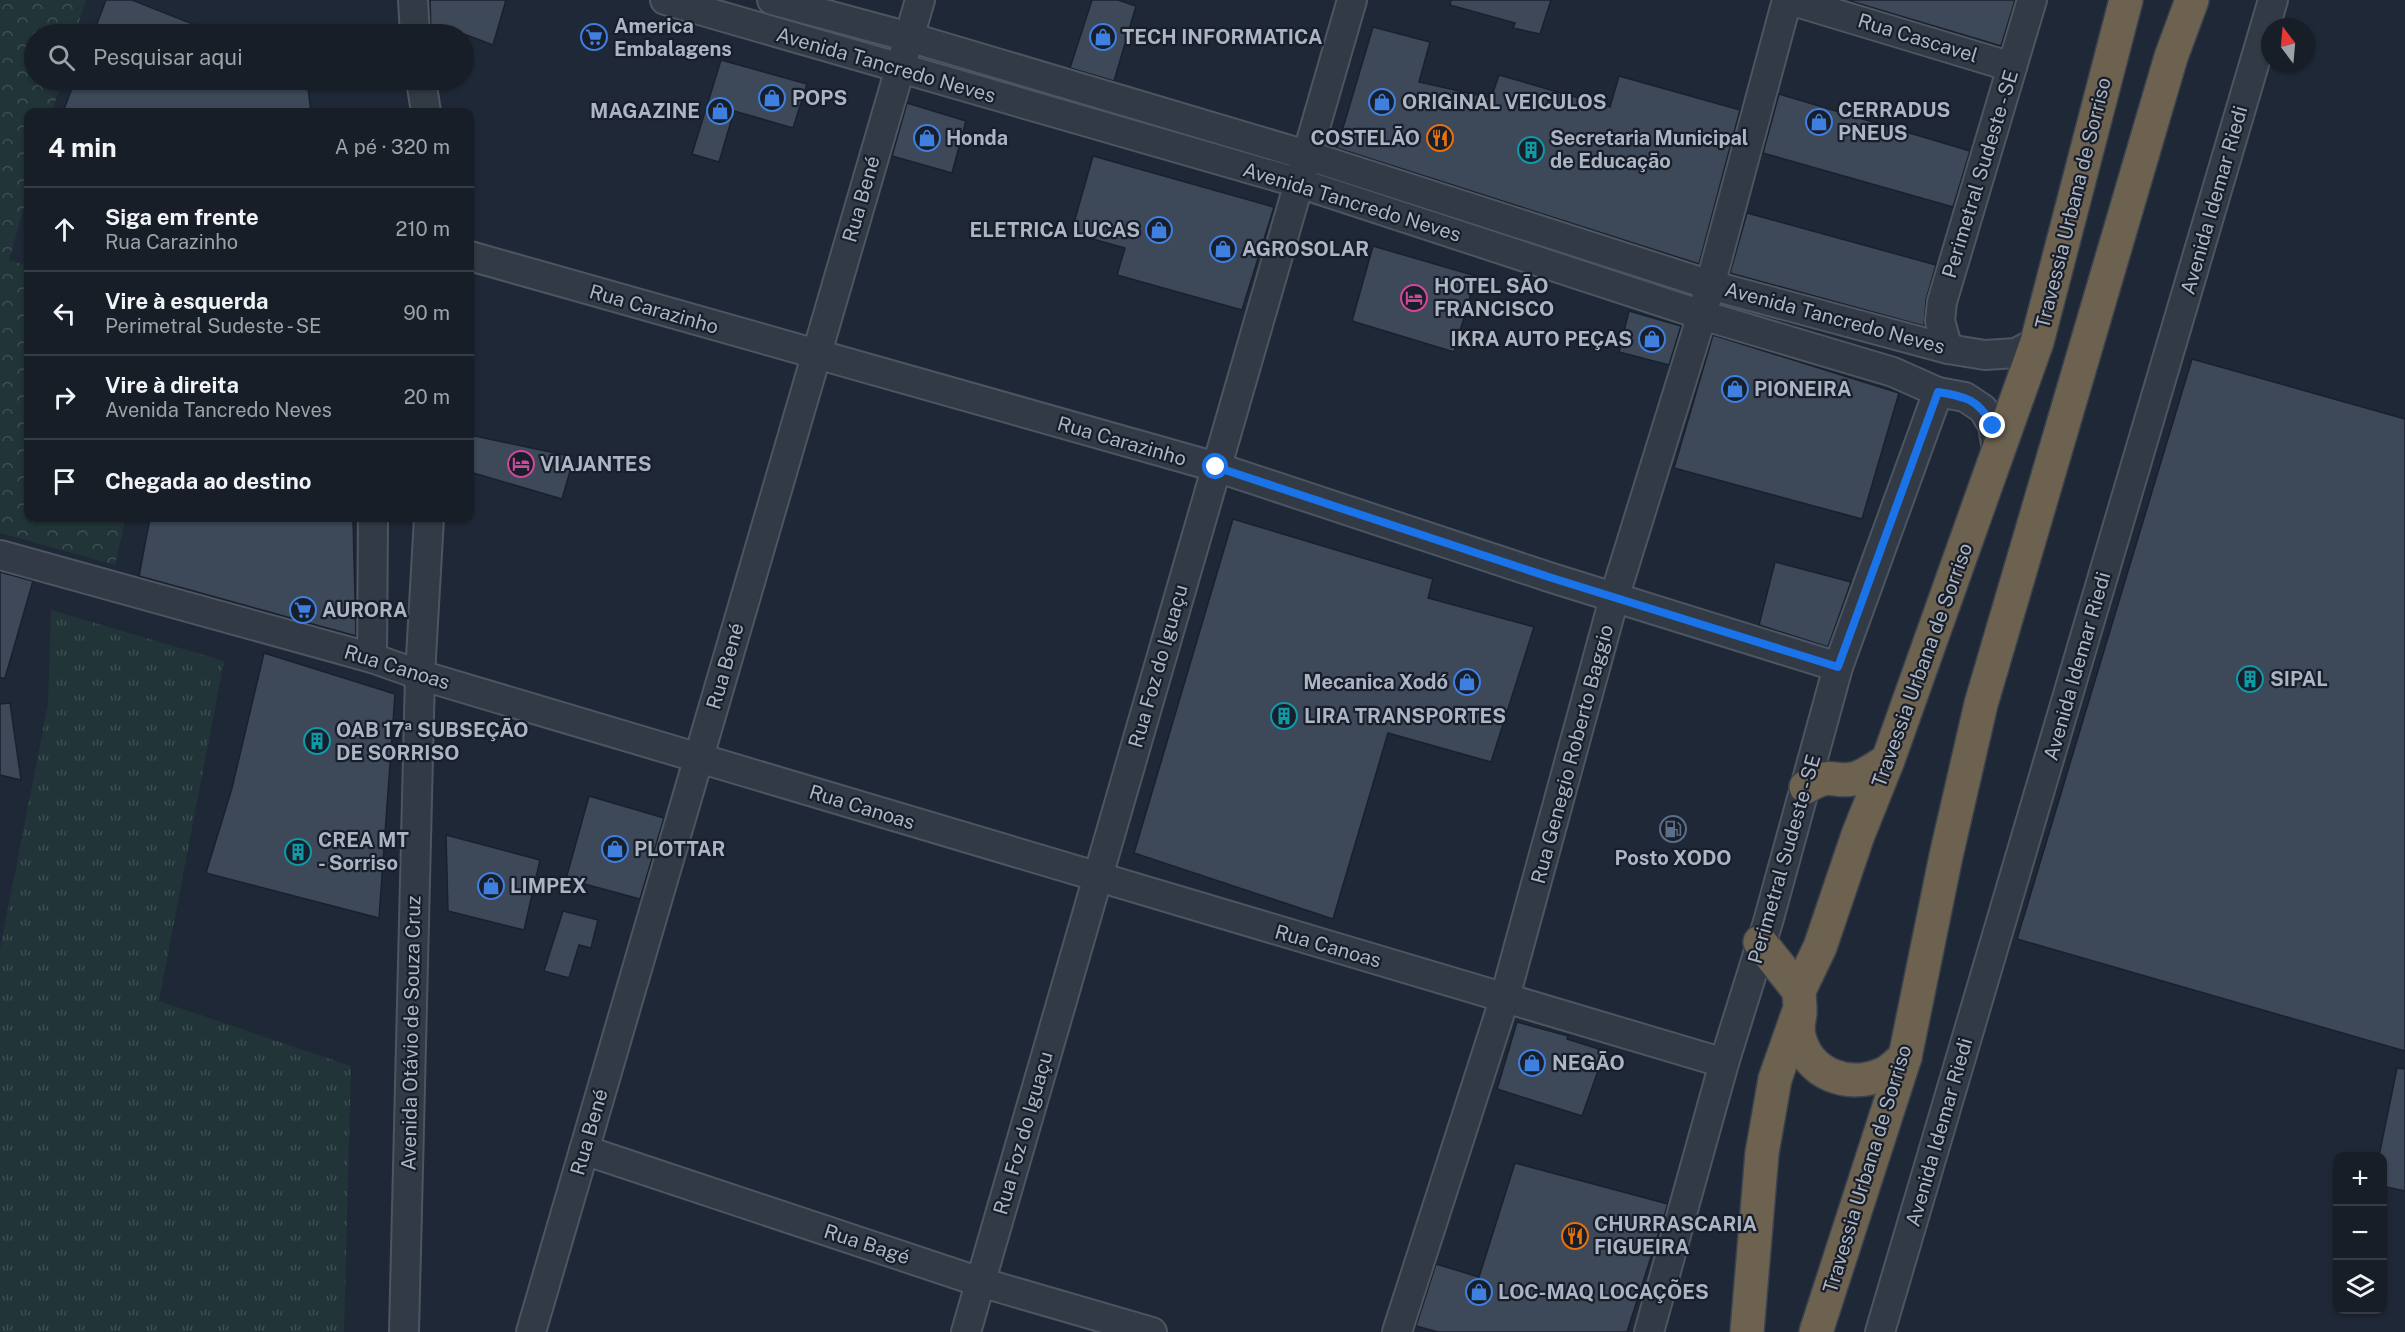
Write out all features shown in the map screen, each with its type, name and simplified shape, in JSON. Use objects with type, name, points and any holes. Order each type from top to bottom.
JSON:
[{"type":"highway","name":"Travessia Urbana de Sorriso","points":[[1747,1332],[1762,1153],[1775,1079],[1857,835],[1888,760],[2037,342],[2126,0]]},
{"type":"highway","name":"Travessia Urbana de Sorriso","points":[[1816,1332],[1905,1057],[1946,856],[1981,704],[2171,57],[2193,0]]},
{"type":"highway","points":[[1806,786],[1821,778],[1850,780],[1864,776],[1888,760]]},
{"type":"highway","points":[[1760,942],[1800,1000],[1798,1036],[1810,1061],[1832,1077],[1859,1082],[1885,1073],[1905,1057]]},
{"type":"street","name":"Avenida Tancredo Neves","points":[[665,0],[1299,183],[1702,315],[1893,372],[1938,392],[1965,397],[1983,409],[1993,426],[1998,456]]},
{"type":"street","name":"Avenida Tancredo Neves","points":[[772,0],[1306,154],[1710,285],[1948,349],[1985,355],[2016,353],[2037,342]]},
{"type":"street","name":"Rua Bené","points":[[531,1332],[920,0]]},
{"type":"street","name":"Rua Foz do Iguaçu","points":[[966,1332],[1352,0]]},
{"type":"street","name":"Rua Cascavel","points":[[1788,0],[2012,67]]},
{"type":"street","name":"Rua Genegio Roberto Baggio","points":[[1397,1332],[1505,997],[1615,596],[1702,315],[1788,0]]},
{"type":"street","name":"Perimetral Sudeste - SE","points":[[1948,349],[1940,321],[1942,302],[2032,0]]},
{"type":"street","name":"Avenida Idemar Riedi","points":[[1880,1332],[2273,0]]},
{"type":"street","points":[[423,90],[425,108]]},
{"type":"street","name":"Rua Carazinho","points":[[474,257],[1216,467],[1552,578],[1838,667]]},
{"type":"street","points":[[1938,392],[1952,392],[1959,388],[1966,376],[1965,362],[1955,351],[1948,349]]},
{"type":"street","name":"Perimetral Sudeste - SE","points":[[1649,1332],[1838,667],[1938,392]]},
{"type":"street","points":[[372,658],[373,522]]},
{"type":"street","name":"Avenida Otávio de Souza Cruz","points":[[404,1332],[420,675],[429,522]]},
{"type":"street","name":"Rua Canoas","points":[[0,555],[372,658],[420,675],[1097,878],[1724,1063]]},
{"type":"street","name":"Rua Bagé","points":[[584,1150],[980,1282],[1152,1332]]},
{"type":"green space","points":[[0,0],[86,0],[78,24],[24,24],[24,90],[59,90],[53,108],[24,108],[24,208],[9,260],[24,265],[24,522],[125,522],[115,565],[0,533]]},
{"type":"green space","points":[[51,610],[224,661],[159,1001],[351,1066],[344,1332],[0,1332],[0,949],[48,704]]},
{"type":"building","points":[[106,0],[132,0],[193,24],[97,24]]},
{"type":"building","points":[[430,0],[506,0],[493,45],[474,38],[474,24],[431,24]]},
{"type":"building","name":"TECH INFORMATICA","points":[[1092,0],[1118,0],[1136,6],[1114,81],[1070,68]]},
{"type":"building","points":[[1451,0],[1551,0],[1540,34],[1513,28],[1515,23],[1450,5]]},
{"type":"building","points":[[1847,0],[2015,0],[2001,46]]},
{"type":"building","points":[[1373,27],[1430,42],[1419,82],[1491,98],[1499,75],[1610,107],[1619,76],[1740,110],[1699,264],[1337,148]]},
{"type":"building","points":[[721,60],[807,84],[793,128],[734,111],[719,162],[692,154]]},
{"type":"building","points":[[71,90],[308,90],[310,108],[64,108]]},
{"type":"building","name":"CERRADUS PNEUS","points":[[1779,94],[1970,151],[1953,207],[1763,153]]},
{"type":"building","name":"Honda","points":[[907,103],[966,121],[952,173],[892,156]]},
{"type":"building","points":[[1093,156],[1274,207],[1242,310],[1117,275],[1125,248],[1071,233]]},
{"type":"building","points":[[1747,213],[1936,265],[1926,300],[1924,326],[1730,273]]},
{"type":"building","name":"HOTEL SÃO FRANCISCO","points":[[1373,246],[1476,276],[1454,352],[1352,321]]},
{"type":"building","name":"IKRA AUTO PEÇAS","points":[[1629,311],[1681,326],[1669,365],[1619,352]]},
{"type":"building","name":"PIONEIRA","points":[[1713,335],[1899,393],[1862,519],[1674,468]]},
{"type":"building","name":"SIPAL","points":[[2192,359],[2405,419],[2405,1051],[2017,939]]},
{"type":"building","name":"VIAJANTES","points":[[474,436],[574,457],[562,499],[474,473]]},
{"type":"building","name":"LIRA TRANSPORTES","points":[[1233,519],[1433,579],[1428,598],[1534,627],[1491,762],[1388,733],[1333,919],[1134,853]]},
{"type":"building","name":"AURORA","points":[[149,522],[353,522],[356,636],[139,576]]},
{"type":"building","points":[[1775,562],[1851,582],[1828,647],[1759,625]]},
{"type":"building","points":[[0,572],[33,581],[5,678],[0,678]]},
{"type":"building","points":[[264,653],[395,694],[379,918],[206,873],[232,788]]},
{"type":"building","points":[[10,703],[21,780],[0,775],[0,704]]},
{"type":"building","name":"PLOTTAR","points":[[589,796],[664,818],[640,899],[566,879]]},
{"type":"building","name":"LIMPEX","points":[[446,835],[540,860],[524,930],[448,911]]},
{"type":"building","points":[[563,911],[598,920],[591,948],[579,945],[569,978],[544,971]]},
{"type":"building","points":[[1517,1022],[1568,1036],[1567,1039],[1605,1051],[1582,1116],[1497,1089]]},
{"type":"building","points":[[2397,1068],[2405,1069],[2405,1191],[2387,1187],[2387,1152],[2380,1152]]},
{"type":"building","name":"CHURRASCARIA FIGUEIRA","points":[[1515,1163],[1668,1204],[1627,1332],[1438,1332],[1416,1326],[1436,1264],[1479,1277]]},
{"type":"place","name":"America Embalagens","points":[[594,37]]},
{"type":"place","name":"TECH INFORMATICA","points":[[1103,37]]},
{"type":"place","name":"POPS","points":[[772,98]]},
{"type":"place","name":"ORIGINAL VEICULOS","points":[[1382,102]]},
{"type":"place","name":"MAGAZINE","points":[[720,111]]},
{"type":"place","name":"CERRADUS PNEUS","points":[[1819,122]]},
{"type":"place","name":"Honda","points":[[927,138]]},
{"type":"place","name":"COSTELÃO","points":[[1440,138]]},
{"type":"place","name":"Secretaria Municipal de Educação","points":[[1531,150]]},
{"type":"place","name":"ELETRICA LUCAS","points":[[1159,230]]},
{"type":"place","name":"AGROSOLAR","points":[[1223,249]]},
{"type":"place","name":"HOTEL SÃO FRANCISCO","points":[[1414,298]]},
{"type":"place","name":"IKRA AUTO PEÇAS","points":[[1652,339]]},
{"type":"place","name":"PIONEIRA","points":[[1735,389]]},
{"type":"place","name":"VIAJANTES","points":[[521,464]]},
{"type":"place","name":"AURORA","points":[[303,610]]},
{"type":"place","name":"SIPAL","points":[[2250,679]]},
{"type":"place","name":"Mecanica Xodó","points":[[1467,682]]},
{"type":"place","name":"LIRA TRANSPORTES","points":[[1284,716]]},
{"type":"place","name":"OAB 17ª SUBSEÇÃO DE SORRISO","points":[[317,741]]},
{"type":"place","name":"Posto XODO","points":[[1673,829]]},
{"type":"place","name":"PLOTTAR","points":[[615,849]]},
{"type":"place","name":"CREA MT - Sorriso","points":[[298,852]]},
{"type":"place","name":"LIMPEX","points":[[491,886]]},
{"type":"place","name":"NEGÃO","points":[[1532,1063]]},
{"type":"place","name":"CHURRASCARIA FIGUEIRA","points":[[1575,1236]]},
{"type":"place","name":"LOC-MAQ LOCAÇÕES","points":[[1479,1292]]},
{"type":"route","points":[[1216,467],[1552,578],[1838,667],[1938,392],[1965,397],[1983,409],[1993,426]]}]
